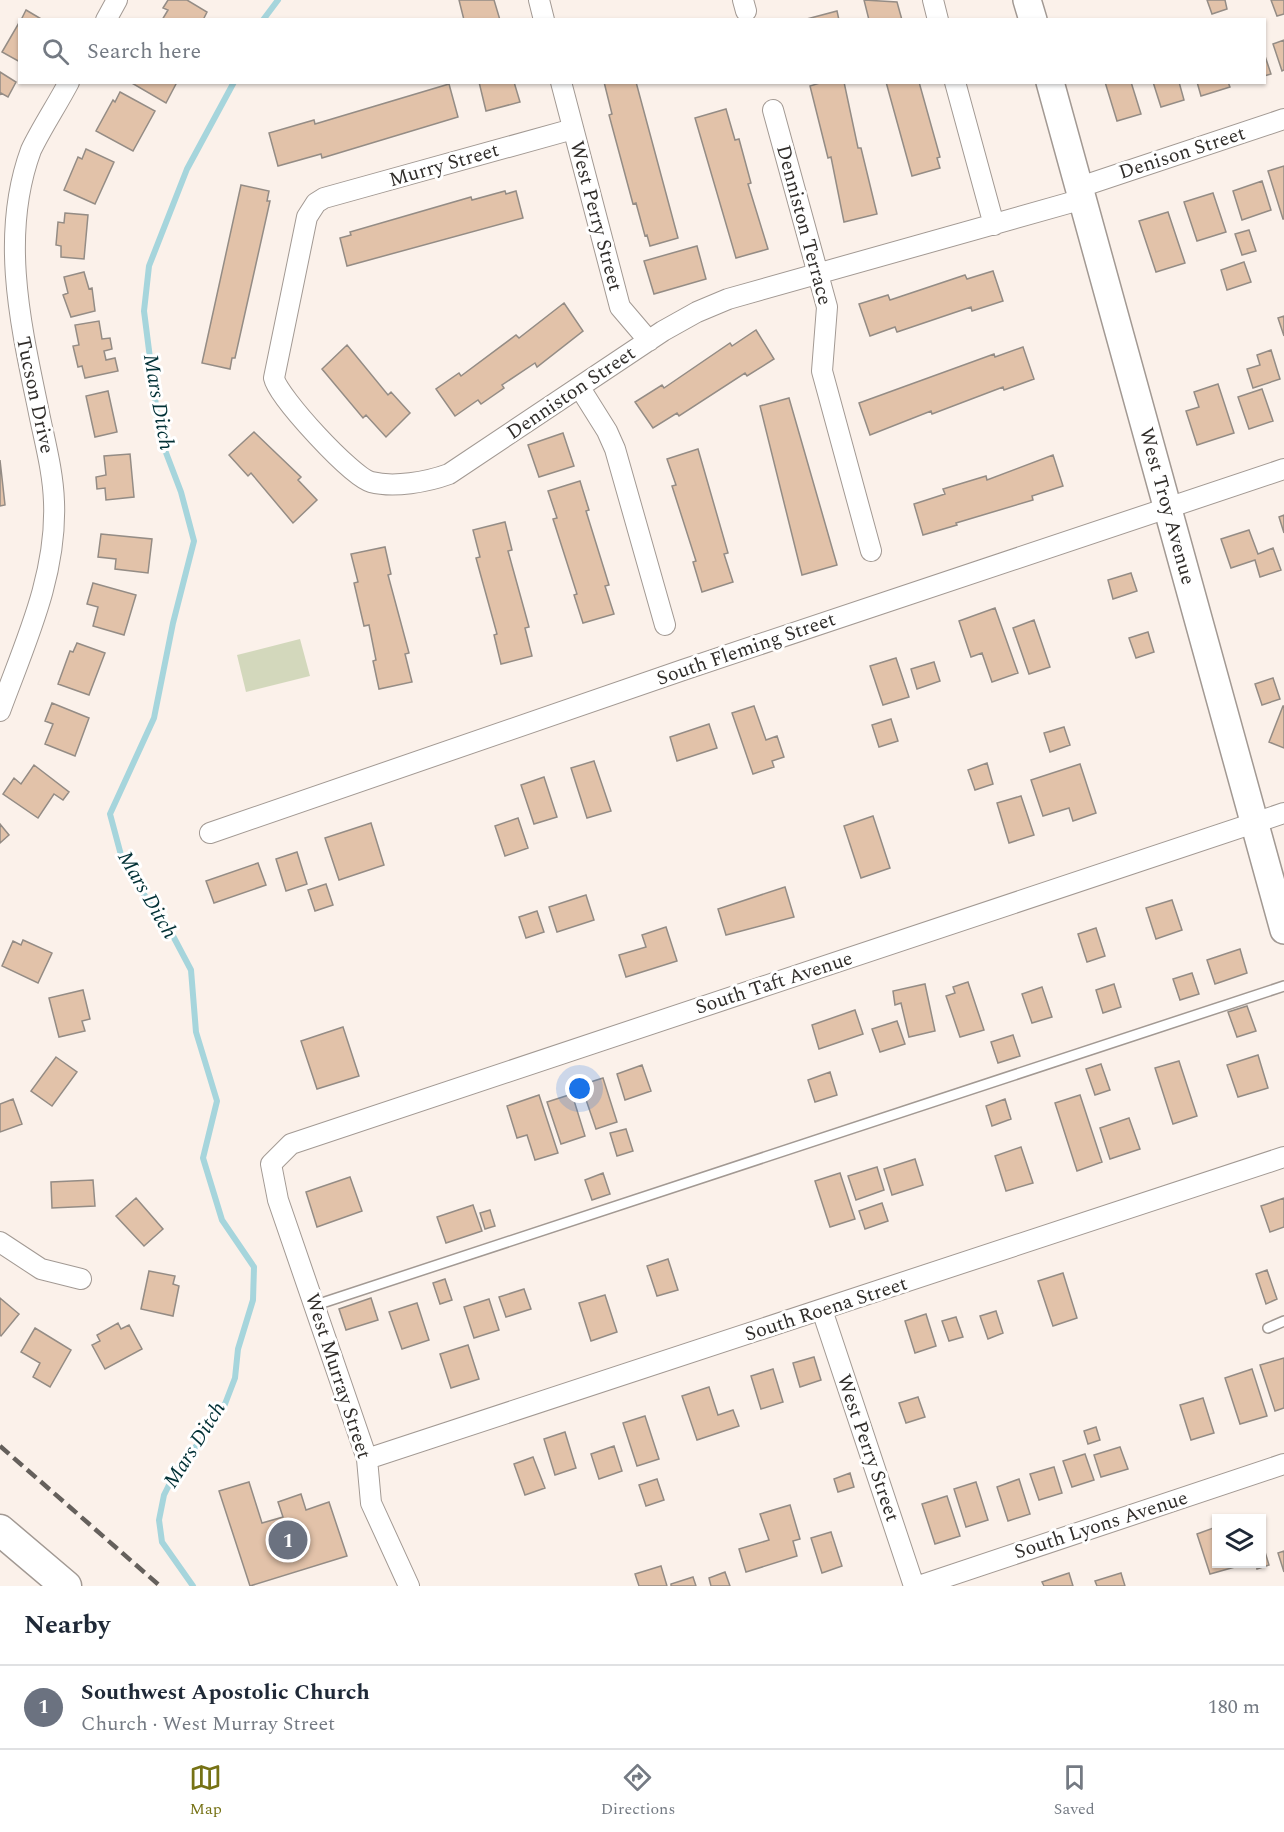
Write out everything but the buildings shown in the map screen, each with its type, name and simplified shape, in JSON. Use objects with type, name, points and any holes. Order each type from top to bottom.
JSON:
[{"type":"main road","points":[[0,1530],[66,1586]]},
{"type":"street","points":[[107,18],[117,0]]},
{"type":"street","points":[[539,0],[544,18]]},
{"type":"street","points":[[933,0],[938,18]]},
{"type":"street","points":[[1028,0],[1032,18]]},
{"type":"street","name":"Tucson Drive","points":[[0,711],[44,591],[54,528],[51,473],[14,293],[5,232],[31,150],[68,84]]},
{"type":"street","name":"West Perry Street","points":[[562,84],[620,307],[649,341]]},
{"type":"street","points":[[956,84],[993,225]]},
{"type":"street","name":"West Troy Avenue","points":[[1051,84],[1170,508],[1284,930]]},
{"type":"street","name":"Denniston Terrace","points":[[773,110],[826,307],[822,371],[871,551]]},
{"type":"street","name":"Denison Street","points":[[1081,193],[1284,119]]},
{"type":"street","name":"Murry Street","points":[[316,202],[573,129]]},
{"type":"street","name":"Denniston Street","points":[[316,202],[307,217],[274,378],[286,400],[360,478],[384,484],[428,480],[449,474],[678,322],[718,303],[993,225],[1081,193]]},
{"type":"street","points":[[580,388],[615,449],[665,625]]},
{"type":"street","name":"South Fleming Street","points":[[210,833],[683,669],[1284,469]]},
{"type":"street","name":"South Taft Avenue","points":[[271,1164],[291,1144],[1284,813]]},
{"type":"street","name":"South Roena Street","points":[[368,1459],[1284,1157]]},
{"type":"street","name":"West Murray Street","points":[[271,1164],[278,1200],[368,1459],[371,1503],[409,1586]]},
{"type":"street","points":[[0,1242],[41,1269],[81,1279]]},
{"type":"street","name":"West Perry Street","points":[[822,1310],[917,1586]]},
{"type":"street","name":"South Lyons Avenue","points":[[917,1586],[1284,1464]]},
{"type":"lane","points":[[316,1305],[1284,986]]},
{"type":"lane","points":[[1268,1328],[1284,1321]]},
{"type":"green space","points":[[300,639],[310,676],[246,692],[237,655]]},
{"type":"waterway","name":"Mars Ditch","points":[[264,18],[278,0]]},
{"type":"waterway","name":"Mars Ditch","points":[[193,1586],[162,1542],[159,1520],[164,1495],[177,1469],[203,1438],[225,1404],[235,1378],[238,1349],[253,1300],[254,1267],[222,1220],[203,1158],[217,1101],[196,1032],[191,970],[172,934],[148,901],[121,855],[110,814],[154,718],[173,623],[194,541],[181,492],[160,437],[144,311],[149,266],[187,169],[233,84]]},
{"type":"railway","points":[[0,1446],[160,1586]]},
{"type":"place","name":"Southwest Apostolic Church","points":[[288,1540]]}]
